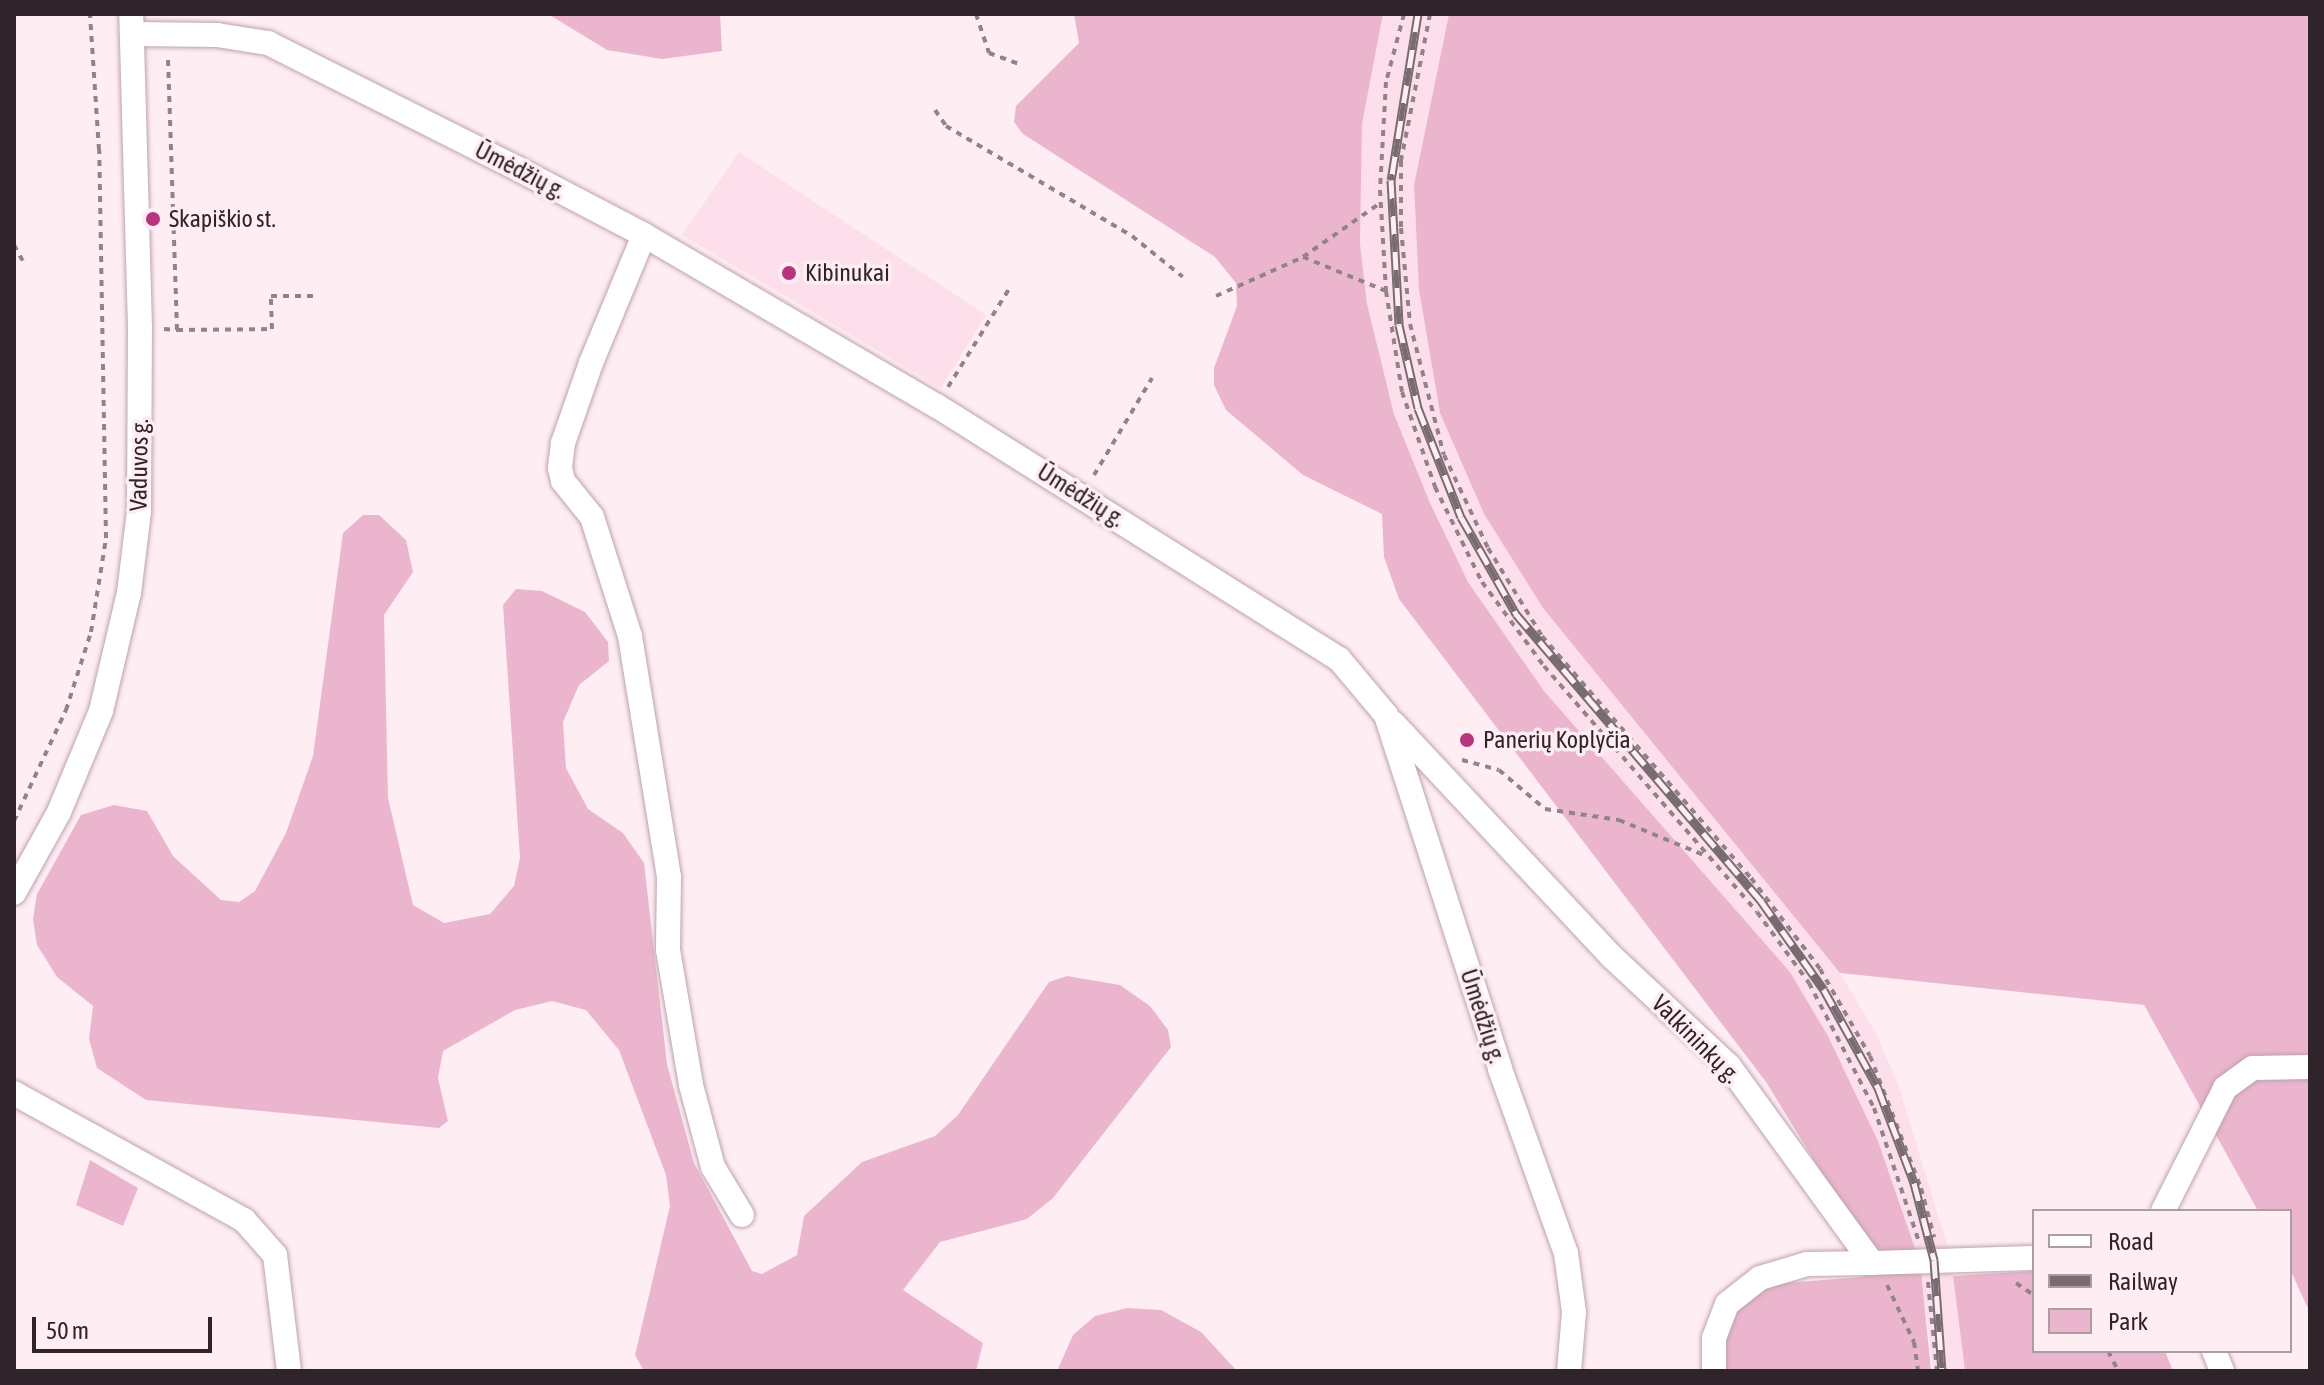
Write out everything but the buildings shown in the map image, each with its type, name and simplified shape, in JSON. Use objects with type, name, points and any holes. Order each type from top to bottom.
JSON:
[{"type":"street","name":"Ūmėdžių g.","points":[[132,24],[168,33],[268,43],[644,235],[937,406],[1321,644],[1366,686],[1386,715],[1500,1069],[1566,1253],[1574,1312],[1569,1371]]},
{"type":"street","name":"Vaduvos g.","points":[[14,893],[59,812],[101,711],[129,593],[139,511],[140,328],[132,24]]},
{"type":"street","points":[[644,235],[591,363],[563,443],[560,468],[563,481],[592,517],[630,636],[669,877],[668,950],[691,1085],[713,1167],[742,1215]]},
{"type":"street","name":"Valkininkų g.","points":[[1386,715],[1612,957],[1729,1066],[1872,1263]]},
{"type":"street","points":[[2164,1209],[2225,1088],[2253,1068],[2310,1067]]},
{"type":"street","points":[[14,1093],[244,1220],[275,1255],[289,1371]]},
{"type":"street","points":[[1714,1371],[1714,1338],[1727,1304],[1760,1278],[1807,1264],[2032,1258]]},
{"type":"path","points":[[14,821],[66,710],[87,645],[106,538],[107,406],[90,14]]},
{"type":"path","points":[[976,14],[989,53],[1019,64]]},
{"type":"path","points":[[1404,14],[1386,82],[1380,203],[1386,291],[1402,392],[1435,487],[1482,582],[1544,666],[1708,857],[1809,983],[1847,1052],[1932,1260]]},
{"type":"path","points":[[1430,14],[1401,161],[1401,228],[1410,324],[1444,455],[1488,548],[1542,636],[1751,878],[1820,969],[1870,1056],[1921,1188],[1932,1260],[1937,1371]]},
{"type":"path","points":[[168,33],[177,330]]},
{"type":"path","points":[[935,110],[946,126],[1132,236],[1183,277]]},
{"type":"path","points":[[1216,296],[1303,257],[1380,203]]},
{"type":"path","points":[[14,245],[24,263]]},
{"type":"path","points":[[1303,257],[1386,291]]},
{"type":"path","points":[[937,406],[1009,289]]},
{"type":"path","points":[[140,328],[272,329],[271,296],[315,296]]},
{"type":"path","points":[[1082,496],[1152,378]]},
{"type":"path","points":[[1456,758],[1499,770],[1545,809],[1619,820],[1708,857]]},
{"type":"path","points":[[1872,1263],[1896,1296],[1914,1342],[1918,1371]]},
{"type":"path","points":[[2109,1353],[2118,1371]]},
{"type":"shaded area","points":[[1383,14],[1449,14],[1414,185],[1419,290],[1440,413],[1484,514],[1543,608],[1840,973],[1876,1033],[1898,1084],[1950,1254],[1917,1254],[1878,1141],[1828,1036],[1790,972],[1544,691],[1468,582],[1430,503],[1394,414],[1367,304],[1360,243],[1362,124]]},
{"type":"shaded area","points":[[739,152],[986,315],[941,388],[682,235]]},
{"type":"shaded area","points":[[1952,1269],[1965,1371],[1933,1371],[1921,1273]]},
{"type":"green space","points":[[548,14],[720,14],[722,51],[662,59],[607,50]]},
{"type":"green space","points":[[1074,14],[1383,14],[1362,124],[1360,243],[1367,304],[1394,414],[1430,503],[1468,582],[1544,691],[1790,972],[1828,1036],[1878,1141],[1917,1254],[1882,1252],[1862,1238],[1766,1082],[1399,599],[1384,557],[1382,514],[1303,475],[1226,410],[1214,385],[1214,368],[1237,306],[1236,283],[1215,257],[1023,134],[1014,122],[1016,106],[1079,43]]},
{"type":"green space","points":[[1449,14],[2310,14],[2310,1313],[2292,1273],[2292,1209],[2257,1209],[2144,1005],[1840,973],[1543,608],[1484,514],[1440,413],[1419,290],[1414,185]]},
{"type":"green space","points":[[363,515],[379,515],[406,540],[413,572],[384,615],[388,798],[413,905],[444,923],[490,914],[514,886],[520,858],[503,605],[516,589],[542,591],[585,612],[608,642],[609,661],[579,685],[563,722],[566,768],[588,809],[623,833],[644,863],[667,1064],[694,1163],[752,1271],[762,1274],[797,1255],[804,1216],[862,1162],[935,1136],[958,1115],[1049,982],[1067,976],[1120,985],[1150,1006],[1168,1030],[1171,1047],[1053,1198],[1027,1219],[940,1242],[903,1290],[983,1343],[976,1371],[644,1371],[635,1355],[670,1206],[666,1175],[619,1050],[586,1010],[552,1001],[515,1010],[443,1051],[438,1078],[448,1121],[439,1128],[146,1100],[97,1068],[89,1039],[93,1006],[57,977],[37,945],[33,919],[37,894],[81,815],[114,805],[147,811],[173,856],[221,900],[239,902],[255,891],[286,833],[313,756],[343,533]]},
{"type":"green space","points":[[90,1160],[138,1188],[123,1226],[76,1205]]},
{"type":"green space","points":[[1863,1269],[1921,1270],[1931,1371],[1724,1371],[1727,1321],[1743,1300],[1773,1284],[1863,1277]]},
{"type":"green space","points":[[2032,1271],[2032,1353],[2166,1353],[2173,1371],[1965,1371],[1953,1276]]},
{"type":"green space","points":[[1127,1308],[1161,1310],[1201,1332],[1237,1371],[1057,1371],[1073,1335],[1095,1316]]},
{"type":"railway","points":[[1418,14],[1391,180],[1399,325],[1418,408],[1461,517],[1516,614],[1761,901],[1824,990],[1878,1088],[1914,1183],[1934,1260],[1942,1371]]},
{"type":"place","name":"Skapiškio st.","points":[[153,219]]},
{"type":"place","name":"Kibinukai","points":[[789,273]]},
{"type":"place","name":"Panerių Koplyčia","points":[[1467,740]]}]
